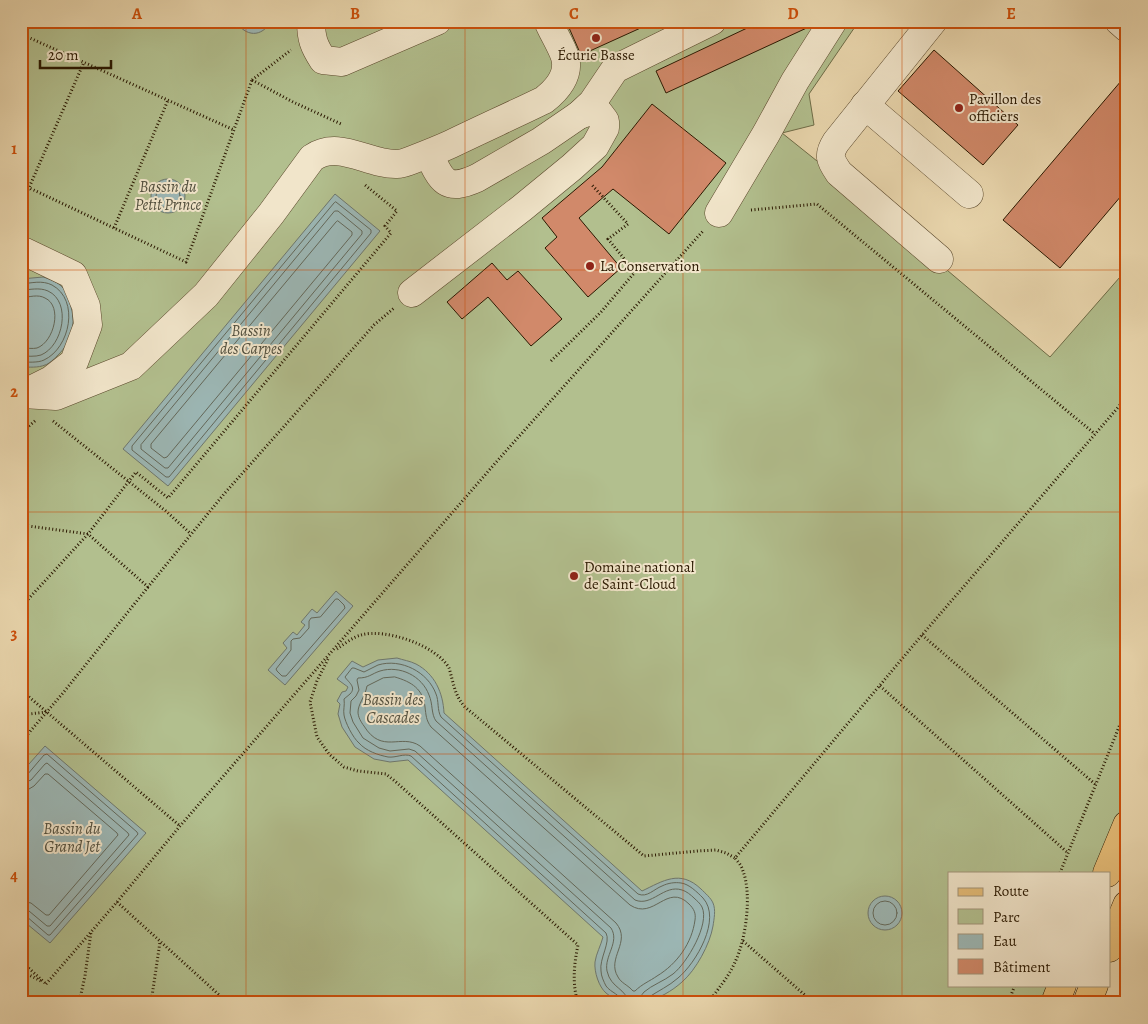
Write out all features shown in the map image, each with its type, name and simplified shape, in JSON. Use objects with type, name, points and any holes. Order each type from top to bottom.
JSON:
[{"type":"main road","points":[[1107,872],[1127,825]]},
{"type":"main road","points":[[1110,946],[1127,905]]},
{"type":"main road","points":[[1055,1003],[1062,986]]},
{"type":"main road","points":[[1087,1003],[1094,986]]},
{"type":"street","points":[[311,28],[314,47],[324,60],[342,62],[437,21]]},
{"type":"street","points":[[22,395],[56,396],[131,366],[206,295],[271,214],[312,158],[320,153],[328,151],[349,153],[384,164],[399,165],[429,154],[544,100],[554,92],[562,80],[566,69],[565,57],[548,21]]},
{"type":"street","points":[[429,154],[437,173],[452,185],[466,183],[477,178],[541,141],[579,115],[592,104],[615,69],[712,21]]},
{"type":"street","points":[[719,213],[766,134],[794,81],[833,21]]},
{"type":"street","points":[[933,21],[832,148],[831,157],[839,173],[939,259]]},
{"type":"street","points":[[1119,21],[1127,28]]},
{"type":"street","points":[[865,105],[969,194]]},
{"type":"street","points":[[412,294],[522,208],[595,146],[605,128],[605,121],[594,110],[579,115]]},
{"type":"street","points":[[21,250],[72,275],[86,306],[88,325],[74,362],[51,380],[22,395]]},
{"type":"path","points":[[21,184],[186,262],[252,80],[311,28]]},
{"type":"path","points":[[21,34],[234,130]]},
{"type":"path","points":[[21,206],[84,62]]},
{"type":"path","points":[[252,80],[348,128]]},
{"type":"path","points":[[114,228],[168,100]]},
{"type":"path","points":[[550,361],[601,312],[635,272],[608,239],[628,224],[574,164]]},
{"type":"path","points":[[21,607],[88,534],[136,472],[168,498],[391,233],[385,226],[397,211],[359,181]]},
{"type":"path","points":[[46,984],[180,826],[506,452],[719,213],[817,204],[1095,434]]},
{"type":"path","points":[[21,742],[224,494],[374,325],[412,294]]},
{"type":"path","points":[[735,858],[922,635],[1127,397]]},
{"type":"path","points":[[21,433],[38,418]]},
{"type":"path","points":[[60,428],[130,482],[191,534]]},
{"type":"path","points":[[21,525],[88,534],[148,587]]},
{"type":"path","points":[[578,1003],[574,978],[574,961],[578,945],[386,774],[358,771],[344,767],[329,754],[318,737],[310,702],[317,680],[333,651],[361,635],[376,634],[406,639],[424,646],[438,656],[449,668],[458,700],[465,707],[644,856],[716,850],[735,858],[743,870],[747,888],[748,903],[743,941],[727,977],[706,1003]]},
{"type":"path","points":[[922,635],[1095,784]]},
{"type":"path","points":[[880,686],[1068,853]]},
{"type":"path","points":[[21,690],[180,826]]},
{"type":"path","points":[[1060,872],[1127,707]]},
{"type":"path","points":[[21,715],[47,712]]},
{"type":"path","points":[[117,902],[228,1003]]},
{"type":"path","points":[[79,1003],[91,931]]},
{"type":"path","points":[[743,941],[814,1003]]},
{"type":"path","points":[[150,1003],[160,942]]},
{"type":"path","points":[[21,961],[46,984]]},
{"type":"path","points":[[21,971],[46,984]]},
{"type":"path","points":[[1008,1003],[1015,986]]},
{"type":"green space","name":"Domaine national de Saint-Cloud","points":[[21,21],[859,21],[809,94],[814,125],[782,133],[1050,357],[1127,269],[1127,794],[1096,872],[948,872],[948,986],[1051,986],[1044,1003],[21,1003]]},
{"type":"water","points":[[236,21],[271,21],[267,27],[258,33],[249,33]]},
{"type":"water","name":"Bassin du Petit Prince","points":[[168,179],[180,184],[185,196],[180,208],[168,213],[156,208],[151,196],[156,184]]},
{"type":"water","name":"Bassin des Carpes","points":[[335,194],[380,231],[168,486],[123,449]]},
{"type":"water","points":[[43,277],[56,282],[66,291],[71,306],[72,329],[63,350],[50,363],[39,367],[21,367],[21,279]]},
{"type":"water","points":[[336,591],[353,606],[285,685],[268,670],[287,648],[283,643],[293,632],[297,635],[305,625],[301,622],[312,609],[317,613]]},
{"type":"water","name":"Bassin des Cascades","points":[[397,658],[409,661],[423,668],[433,679],[440,691],[444,713],[642,891],[664,881],[679,878],[693,883],[709,897],[715,912],[711,933],[706,948],[697,964],[682,982],[665,994],[645,1002],[625,1002],[615,999],[606,993],[599,983],[595,966],[596,956],[603,937],[408,760],[390,762],[374,759],[355,747],[342,727],[338,714],[340,704],[337,701],[342,692],[346,691],[348,687],[337,679],[352,661],[363,667],[378,660]]},
{"type":"water","name":"Bassin du Grand Jet","points":[[45,746],[146,833],[50,943],[21,919],[21,773]]},
{"type":"water","points":[[885,896],[897,901],[902,913],[897,925],[885,930],[873,925],[868,913],[873,901]]},
{"type":"building","name":"Écurie Basse","points":[[566,21],[656,21],[581,55]]},
{"type":"building","points":[[762,21],[814,21],[811,26],[666,93],[656,71]]},
{"type":"building","name":"Pavillon des officiers","points":[[934,50],[1018,125],[983,165],[898,91]]},
{"type":"building","points":[[1127,74],[1127,189],[1060,268],[1003,220]]},
{"type":"building","points":[[652,104],[726,163],[669,234],[613,189],[579,218],[621,268],[588,297],[545,248],[557,237],[542,218],[602,167]]},
{"type":"building","points":[[492,263],[507,280],[518,271],[562,319],[531,346],[488,297],[462,319],[447,302]]},
{"type":"place","name":"Écurie Basse","points":[[596,38]]},
{"type":"place","name":"Pavillon des officiers","points":[[959,108]]},
{"type":"place","name":"La Conservation","points":[[590,266]]},
{"type":"place","name":"Domaine national de Saint-Cloud","points":[[574,576]]}]
